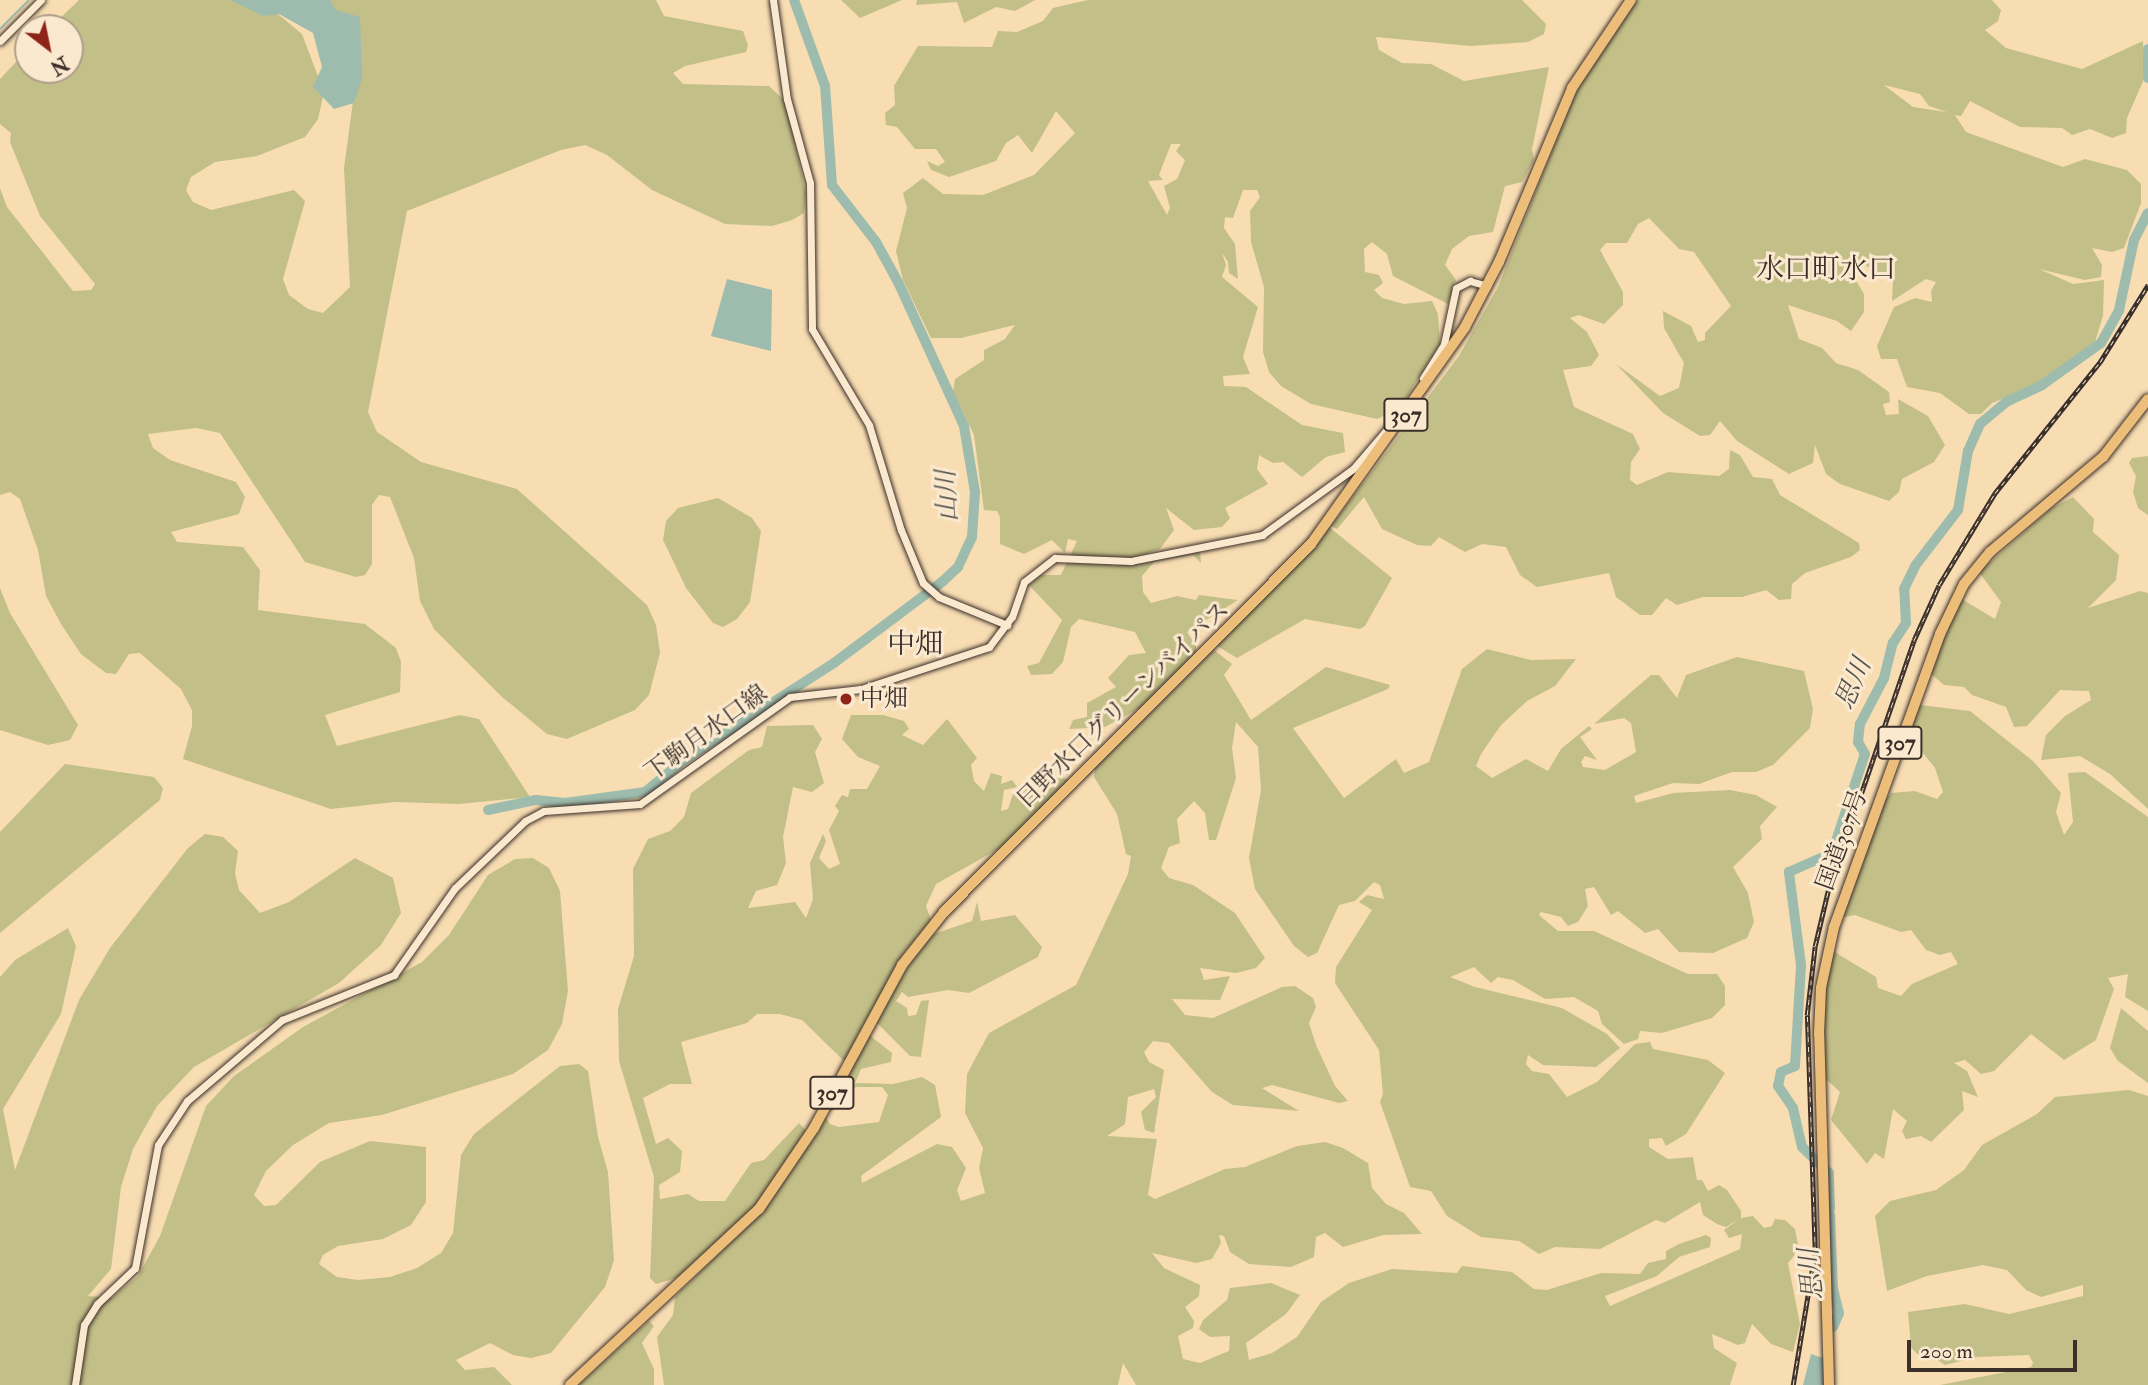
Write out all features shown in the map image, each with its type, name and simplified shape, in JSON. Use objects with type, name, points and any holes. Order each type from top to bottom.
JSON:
[{"type":"highway","name":"日野水口グリーンバイパス","points":[[570,1385],[759,1209],[814,1128],[902,965],[944,912],[1311,544],[1443,362],[1479,301],[1572,88],[1632,0]]},
{"type":"highway","name":"国道307号","points":[[1829,1385],[1819,1008],[1829,947],[1949,610],[1990,552],[2103,457],[2148,399]]},
{"type":"main road","points":[[0,41],[41,0]]},
{"type":"main road","points":[[773,0],[787,99],[810,183],[812,329],[869,425],[907,549],[931,591],[1007,625]]},
{"type":"main road","points":[[1474,282],[1487,286]]},
{"type":"main road","points":[[1474,282],[1479,301]]},
{"type":"main road","name":"下駒月水口線","points":[[75,1385],[84,1325],[97,1304],[135,1268],[158,1145],[187,1101],[282,1020],[394,975],[454,888],[525,821],[544,811],[639,804],[782,701],[855,690],[947,663],[989,647],[1007,625],[1024,582],[1055,558],[1131,561],[1249,539],[1280,525],[1353,469],[1376,444],[1444,344],[1457,288],[1474,282]]},
{"type":"shaded area","points":[[79,0],[261,0],[302,34],[324,92],[318,119],[305,137],[257,156],[215,162],[191,177],[186,190],[193,202],[211,210],[294,190],[305,201],[283,279],[289,295],[308,309],[323,313],[350,287],[344,168],[359,57],[328,0],[656,0],[664,16],[743,31],[748,45],[746,52],[685,66],[673,73],[683,84],[769,86],[786,102],[806,194],[804,213],[772,226],[725,224],[652,190],[607,155],[585,145],[561,150],[407,211],[368,412],[377,432],[421,462],[517,489],[647,605],[656,625],[660,653],[649,695],[635,710],[567,739],[547,734],[501,696],[434,629],[420,601],[414,558],[390,497],[379,495],[372,505],[372,564],[365,575],[356,577],[305,562],[220,433],[196,428],[148,434],[153,448],[170,460],[236,482],[245,497],[239,514],[171,532],[177,542],[243,547],[260,570],[258,610],[365,624],[396,648],[401,662],[400,692],[325,715],[337,746],[460,715],[479,719],[530,797],[459,804],[395,802],[331,809],[183,759],[192,726],[192,710],[181,689],[140,653],[129,654],[116,674],[106,673],[81,654],[61,624],[46,596],[38,550],[20,499],[10,492],[0,495],[0,188],[7,207],[73,291],[91,290],[95,284],[40,216],[10,142],[11,133],[0,124],[0,79],[14,64],[14,84],[84,84],[84,14],[64,14]]},
{"type":"shaded area","points":[[230,0],[330,0],[336,10],[360,17],[362,78],[354,103],[334,109],[313,87],[322,67],[313,33],[279,14],[263,16]]},
{"type":"shaded area","points":[[841,0],[902,0],[860,18]]},
{"type":"shaded area","points":[[917,0],[1035,0],[1015,11],[996,7],[964,23],[957,2],[916,5]]},
{"type":"shaded area","points":[[1088,0],[1522,0],[1546,24],[1544,34],[1528,42],[1470,46],[1376,37],[1379,50],[1402,63],[1431,64],[1464,81],[1549,67],[1532,149],[1534,160],[1522,182],[1505,186],[1493,232],[1469,236],[1452,249],[1445,265],[1456,280],[1448,304],[1393,276],[1387,254],[1372,242],[1364,249],[1365,272],[1379,275],[1383,283],[1374,290],[1382,298],[1404,304],[1432,301],[1438,314],[1440,344],[1399,409],[1377,419],[1311,404],[1281,386],[1269,372],[1263,352],[1264,287],[1251,242],[1250,211],[1260,197],[1257,190],[1243,190],[1233,218],[1225,217],[1224,228],[1235,244],[1238,279],[1229,273],[1228,262],[1222,253],[1226,265],[1222,277],[1258,307],[1243,357],[1250,374],[1223,376],[1224,386],[1246,387],[1302,425],[1343,433],[1345,452],[1326,457],[1302,477],[1283,462],[1273,463],[1259,455],[1257,469],[1268,484],[1225,508],[1230,518],[1222,527],[1194,530],[1166,508],[1174,530],[1160,549],[1110,566],[1200,550],[1201,563],[1193,555],[1154,562],[1142,576],[1143,592],[1151,603],[1177,596],[1196,600],[1199,595],[1238,600],[1187,632],[1196,646],[1196,657],[1156,699],[1105,727],[1069,729],[1073,720],[1087,717],[1087,703],[1116,687],[1108,678],[1129,655],[1146,653],[1135,632],[1079,619],[1071,627],[1063,662],[1052,674],[1031,675],[1027,666],[1039,663],[1062,620],[1029,585],[1041,575],[1061,575],[1077,541],[1068,539],[1065,553],[1052,540],[1024,554],[1000,544],[1000,517],[997,511],[984,510],[974,435],[953,391],[955,379],[984,360],[984,350],[1005,339],[1015,325],[961,338],[931,338],[903,280],[896,251],[907,208],[903,193],[923,178],[943,194],[983,195],[1034,175],[1075,133],[1056,111],[1032,153],[1018,135],[1006,143],[996,161],[949,177],[931,170],[927,161],[938,166],[945,162],[936,149],[915,149],[897,127],[886,125],[885,113],[895,105],[894,86],[918,46],[992,47],[998,31],[1017,32],[1043,21],[1053,8]],"holes":[[[1171,144],[1181,144],[1176,151],[1185,160],[1177,179],[1164,186],[1170,208],[1167,215],[1148,181],[1163,180],[1159,175]]]},
{"type":"shaded area","points":[[1637,0],[1992,0],[2001,10],[1998,21],[1985,30],[2006,48],[2082,69],[2143,41],[2144,79],[2127,118],[2126,133],[2112,138],[2090,129],[2072,135],[2062,128],[2020,127],[1970,101],[1961,116],[1955,115],[1966,132],[2063,167],[2085,159],[2127,170],[2141,184],[2141,203],[2124,248],[2112,252],[2092,248],[2102,265],[2101,277],[2085,280],[2039,269],[2073,284],[2104,280],[2103,316],[2094,345],[2082,355],[2039,385],[1992,403],[1981,414],[1969,414],[1940,393],[1907,387],[1897,359],[1881,359],[1877,346],[1894,307],[1915,298],[1932,302],[1931,291],[1936,282],[1926,279],[1892,301],[1893,280],[1852,258],[1843,268],[1851,272],[1864,294],[1864,312],[1851,331],[1837,321],[1788,305],[1799,339],[1822,348],[1836,363],[1858,370],[1889,392],[1890,402],[1883,404],[1886,415],[1899,414],[1898,399],[1928,416],[1945,445],[1934,462],[1902,479],[1899,492],[1889,501],[1840,484],[1826,474],[1815,445],[1813,463],[1789,474],[1737,441],[1720,421],[1710,435],[1700,436],[1663,413],[1616,364],[1660,396],[1679,388],[1684,363],[1664,328],[1663,311],[1691,326],[1698,342],[1705,340],[1705,333],[1731,306],[1694,252],[1679,249],[1649,218],[1638,224],[1627,243],[1606,243],[1600,250],[1623,292],[1623,305],[1604,324],[1579,315],[1570,318],[1587,332],[1599,355],[1591,366],[1563,370],[1574,407],[1633,434],[1640,449],[1631,462],[1630,480],[1637,485],[1668,472],[1719,476],[1729,469],[1730,450],[1740,455],[1753,477],[1772,479],[1780,495],[1859,543],[1860,550],[1851,557],[1805,573],[1792,584],[1791,599],[1779,600],[1766,590],[1742,597],[1703,597],[1677,605],[1666,598],[1652,615],[1640,615],[1616,597],[1609,573],[1537,587],[1520,575],[1506,547],[1482,544],[1465,552],[1439,537],[1431,546],[1417,545],[1382,529],[1364,497],[1337,529],[1331,526],[1459,356],[1498,287],[1576,90],[1596,54]],"holes":[[[1884,85],[1920,94],[1929,106],[1947,112],[1913,107]]]},
{"type":"shaded area","points":[[727,279],[772,290],[771,351],[711,336]]},
{"type":"shaded area","points":[[2148,456],[2148,515],[2138,508],[2133,492],[2136,476],[2129,463],[2132,458]]},
{"type":"shaded area","points":[[2073,497],[2094,519],[2093,532],[2119,555],[2116,580],[2088,608],[2140,591],[2148,593],[2148,809],[2110,774],[2080,756],[2041,760],[2046,735],[2065,716],[2091,700],[2089,691],[2060,690],[2027,726],[2014,727],[2006,707],[1972,695],[1964,687],[1944,685],[1930,673],[1960,598],[1995,619],[2001,602],[1979,572],[2052,508]]},
{"type":"shaded area","points":[[718,498],[752,518],[761,531],[750,602],[737,619],[723,627],[713,623],[686,588],[663,540],[666,521],[678,508]]},
{"type":"shaded area","points":[[1329,527],[1392,578],[1365,626],[1360,629],[1305,619],[1237,658],[1217,646]]},
{"type":"shaded area","points":[[0,588],[10,613],[78,725],[70,740],[48,745],[0,730]]},
{"type":"shaded area","points":[[1487,649],[1531,660],[1576,659],[1555,686],[1527,701],[1501,725],[1476,766],[1492,778],[1526,759],[1548,771],[1561,749],[1589,726],[1592,729],[1580,737],[1597,760],[1585,756],[1581,762],[1583,767],[1605,770],[1636,752],[1631,723],[1624,718],[1594,724],[1651,675],[1659,675],[1677,698],[1686,675],[1737,657],[1804,671],[1813,709],[1810,728],[1773,765],[1756,772],[1732,772],[1699,784],[1673,783],[1634,796],[1636,803],[1673,793],[1730,790],[1756,795],[1777,807],[1760,826],[1762,839],[1733,867],[1748,893],[1754,922],[1747,938],[1713,953],[1679,952],[1658,929],[1645,933],[1618,911],[1611,915],[1594,887],[1585,889],[1588,906],[1578,922],[1568,926],[1561,917],[1541,912],[1539,915],[1558,931],[1594,931],[1688,974],[1717,974],[1725,986],[1725,1005],[1712,1018],[1662,1033],[1640,1031],[1638,1039],[1624,1044],[1602,1024],[1598,1011],[1574,997],[1545,999],[1513,980],[1498,977],[1491,983],[1474,967],[1450,977],[1475,987],[1562,1008],[1607,1034],[1620,1048],[1596,1067],[1543,1065],[1528,1055],[1526,1064],[1532,1071],[1549,1074],[1567,1097],[1597,1082],[1635,1044],[1650,1042],[1653,1049],[1708,1060],[1725,1073],[1686,1134],[1666,1146],[1662,1138],[1649,1139],[1649,1147],[1668,1159],[1693,1157],[1697,1180],[1702,1180],[1708,1191],[1719,1185],[1727,1190],[1741,1211],[1741,1218],[1753,1216],[1764,1228],[1772,1226],[1775,1219],[1785,1220],[1795,1229],[1799,1250],[1788,1263],[1800,1324],[1793,1352],[1771,1344],[1752,1324],[1745,1343],[1738,1345],[1712,1334],[1714,1348],[1737,1363],[1730,1385],[1136,1385],[1123,1363],[1118,1385],[664,1385],[657,1337],[673,1315],[675,1297],[747,1226],[791,1172],[825,1116],[830,1124],[839,1127],[879,1122],[888,1095],[882,1087],[856,1087],[832,1111],[828,1110],[868,1034],[892,1053],[891,1062],[861,1069],[855,1083],[893,1084],[922,1077],[935,1085],[941,1117],[861,1176],[862,1183],[937,1144],[952,1147],[966,1168],[957,1190],[961,1201],[985,1193],[979,1168],[983,1148],[965,1113],[967,1074],[989,1033],[1076,985],[1128,874],[1131,856],[1126,854],[1117,814],[1094,777],[1095,768],[1214,650],[1232,664],[1224,675],[1251,720],[1326,667],[1390,685],[1388,689],[1293,728],[1344,798],[1396,759],[1404,773],[1429,762],[1462,669]],"holes":[[[1236,722],[1258,747],[1261,790],[1249,858],[1255,889],[1294,946],[1308,957],[1317,953],[1339,905],[1355,901],[1374,882],[1380,885],[1384,899],[1367,895],[1359,902],[1372,910],[1336,967],[1335,983],[1379,1050],[1383,1094],[1380,1102],[1410,1187],[1431,1191],[1447,1216],[1481,1237],[1519,1241],[1539,1254],[1555,1247],[1600,1249],[1656,1220],[1665,1223],[1700,1202],[1703,1215],[1717,1224],[1726,1227],[1739,1219],[1724,1230],[1729,1238],[1742,1234],[1740,1249],[1610,1306],[1605,1296],[1657,1276],[1679,1257],[1710,1247],[1711,1238],[1706,1235],[1679,1244],[1666,1251],[1666,1259],[1648,1263],[1640,1274],[1601,1273],[1547,1290],[1534,1289],[1512,1272],[1462,1266],[1457,1273],[1392,1269],[1349,1283],[1321,1302],[1297,1337],[1272,1353],[1249,1360],[1246,1343],[1286,1314],[1300,1295],[1271,1283],[1230,1288],[1227,1300],[1203,1320],[1199,1329],[1210,1337],[1230,1336],[1229,1351],[1200,1363],[1183,1359],[1178,1336],[1193,1328],[1194,1321],[1185,1307],[1199,1296],[1200,1285],[1164,1268],[1152,1253],[1196,1263],[1212,1259],[1221,1243],[1219,1235],[1224,1236],[1230,1252],[1249,1264],[1291,1267],[1314,1257],[1316,1237],[1325,1233],[1343,1247],[1383,1235],[1422,1234],[1404,1213],[1386,1204],[1372,1188],[1368,1163],[1343,1148],[1325,1142],[1297,1146],[1245,1167],[1225,1169],[1155,1199],[1148,1195],[1157,1139],[1107,1136],[1125,1124],[1128,1097],[1154,1089],[1156,1097],[1141,1112],[1145,1130],[1154,1133],[1164,1070],[1149,1062],[1144,1052],[1153,1041],[1169,1043],[1212,1092],[1233,1105],[1299,1111],[1262,1088],[1272,1085],[1339,1103],[1348,1101],[1335,1086],[1316,1045],[1309,1023],[1316,1007],[1313,998],[1295,986],[1282,987],[1213,1018],[1185,1015],[1172,999],[1220,1000],[1230,976],[1204,980],[1200,968],[1236,973],[1256,968],[1265,958],[1235,913],[1193,885],[1169,878],[1161,868],[1169,847],[1180,843],[1177,819],[1194,801],[1205,813],[1209,840],[1216,840],[1236,778],[1232,748]]]},
{"type":"shaded area","points":[[1920,705],[1970,711],[2033,761],[2061,793],[2056,812],[2064,835],[2073,822],[2068,773],[2085,772],[2148,817],[2148,1011],[2125,997],[2128,974],[2108,978],[2114,989],[2096,1040],[2064,1060],[2031,1034],[1994,1071],[1981,1074],[1965,1060],[1954,1063],[1967,1071],[1978,1097],[1962,1091],[1964,1110],[1931,1142],[1921,1136],[1906,1139],[1902,1131],[1907,1121],[1893,1109],[1884,1159],[1875,1153],[1867,1164],[1831,1120],[1840,1092],[1825,1078],[1823,1034],[1824,995],[1833,951],[1876,977],[1878,988],[1901,996],[1912,984],[1958,964],[1951,952],[1940,955],[1926,950],[1911,930],[1901,932],[1855,915],[1845,917],[1841,911],[1882,804],[1891,793],[1915,791],[1937,799],[1943,792],[1935,768],[1907,733]]},
{"type":"shaded area","points":[[851,715],[883,715],[904,721],[909,729],[902,735],[923,745],[947,719],[977,758],[971,765],[974,781],[984,791],[991,773],[1002,776],[1001,784],[1012,780],[1017,787],[1004,790],[1001,811],[1008,809],[1013,794],[1059,776],[1069,780],[1002,847],[936,884],[926,906],[931,920],[903,954],[848,1059],[843,1060],[802,1020],[780,1014],[757,1014],[747,1023],[681,1042],[692,1084],[670,1084],[643,1098],[656,1144],[668,1138],[682,1151],[680,1172],[659,1185],[660,1199],[688,1194],[699,1201],[725,1201],[751,1163],[764,1160],[799,1123],[807,1132],[752,1210],[686,1275],[656,1284],[650,1278],[654,1177],[619,1061],[618,1009],[634,956],[633,869],[648,839],[670,831],[684,817],[691,793],[749,750],[762,747],[767,726],[813,725],[822,739],[815,752],[824,783],[812,792],[793,787],[783,837],[786,863],[777,885],[756,891],[748,908],[795,902],[806,918],[813,899],[810,863],[823,834],[826,841],[819,858],[829,869],[840,864],[829,830],[839,811],[835,806],[842,795],[848,797],[850,789],[867,789],[880,766],[858,757],[842,739]]},
{"type":"shaded area","points":[[65,764],[154,777],[163,788],[160,800],[0,933],[0,832]]},
{"type":"shaded area","points":[[205,834],[223,837],[238,851],[235,873],[239,890],[260,913],[289,902],[355,858],[393,878],[401,913],[381,945],[339,983],[194,1067],[157,1106],[133,1149],[121,1187],[111,1269],[88,1296],[112,1298],[138,1276],[160,1236],[206,1106],[234,1076],[303,1027],[422,962],[449,935],[488,875],[515,859],[533,858],[549,868],[560,891],[568,991],[562,1024],[548,1050],[513,1074],[382,1115],[329,1123],[293,1145],[266,1171],[254,1195],[264,1206],[276,1205],[320,1162],[370,1141],[426,1147],[426,1202],[411,1225],[383,1239],[338,1246],[323,1255],[319,1264],[337,1277],[358,1280],[390,1277],[417,1268],[441,1253],[453,1233],[461,1155],[474,1134],[560,1066],[579,1064],[588,1071],[598,1137],[608,1172],[614,1260],[605,1287],[551,1353],[531,1358],[513,1355],[490,1343],[456,1360],[465,1370],[494,1367],[512,1385],[0,1385],[0,977],[15,960],[68,928],[76,946],[61,1014],[3,1109],[15,1170],[79,1000],[110,948],[188,848]]},
{"type":"shaded area","points":[[977,902],[981,921],[1015,915],[1042,947],[1038,957],[969,993],[948,990],[908,997],[902,992],[896,1001],[907,1008],[908,1016],[916,1015],[921,1001],[929,1000],[921,1057],[910,1056],[874,1020],[928,936],[972,921]]},
{"type":"shaded area","points":[[2121,1008],[2148,1031],[2148,1083],[2118,1061],[2110,1048]]},
{"type":"shaded area","points":[[2129,1090],[2148,1096],[2148,1385],[1940,1385],[2031,1367],[2033,1363],[2029,1355],[1977,1357],[1945,1365],[1927,1353],[1917,1354],[1911,1347],[1908,1312],[1965,1304],[2009,1314],[2083,1296],[2083,1285],[2041,1297],[2026,1290],[2007,1270],[1983,1265],[1927,1276],[1887,1291],[1875,1216],[1890,1201],[1936,1190],[1964,1170],[1982,1145],[2037,1114],[2055,1097]]},
{"type":"shaded area","points":[[649,1321],[654,1326],[642,1343],[654,1369],[654,1385],[579,1385]]},
{"type":"shaded area","points":[[1811,1354],[1823,1358],[1824,1385],[1803,1385]]},
{"type":"waterway","points":[[0,29],[29,0]]},
{"type":"waterway","name":"山川","points":[[488,810],[536,800],[565,803],[645,792],[685,759],[834,663],[942,582],[958,567],[972,537],[975,492],[964,426],[898,282],[876,242],[832,185],[825,86],[794,0]]},
{"type":"waterway","name":"思川","points":[[2148,49],[2148,78]]},
{"type":"waterway","name":"思川","points":[[1830,1209],[1829,1173],[1802,1147],[1793,1108],[1778,1086],[1781,1072],[1795,1066],[1801,965],[1789,872],[1832,853],[1865,754],[1858,742],[1860,724],[1884,678],[1893,643],[1906,623],[1904,589],[1915,566],[1958,510],[1968,451],[1980,424],[2006,402],[2042,385],[2101,343],[2119,310],[2134,240],[2148,213]]},
{"type":"waterway","name":"思川","points":[[1830,1215],[1833,1289],[1839,1313],[1833,1327]]},
{"type":"railway","points":[[1793,1385],[1815,1252],[1807,1015],[1815,946],[1829,887],[1914,640],[1939,585],[1995,493],[2100,362],[2148,285]]},
{"type":"place","name":"中畑","points":[[846,699]]},
{"type":"district","name":"水口町水口","points":[[1826,270]]},
{"type":"district","name":"中畑","points":[[915,645]]}]
